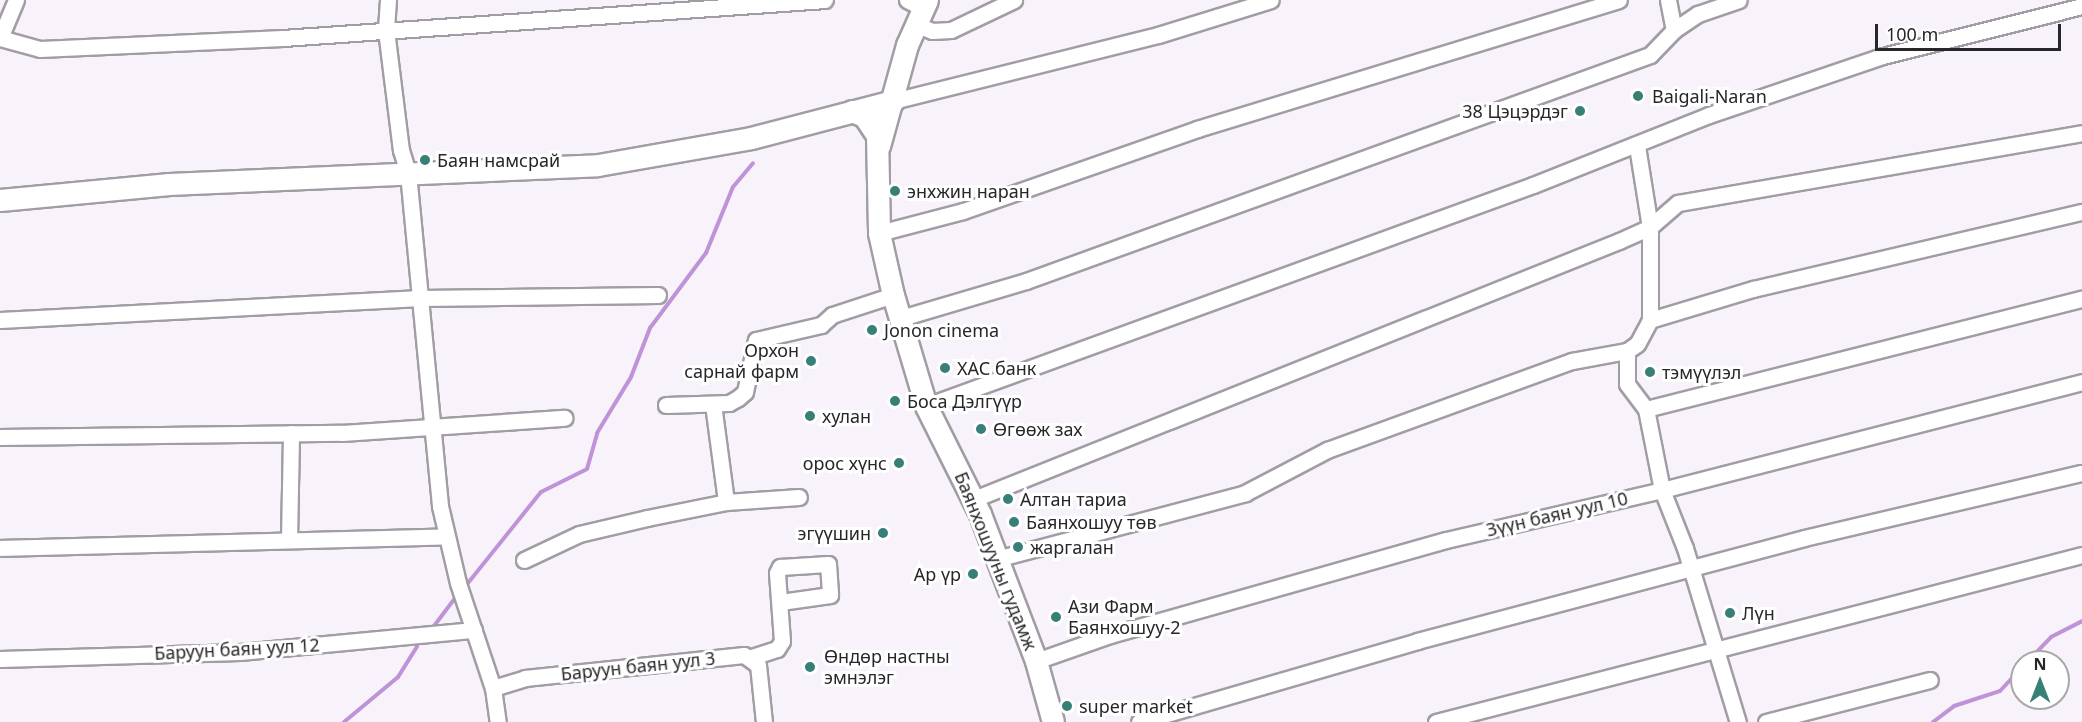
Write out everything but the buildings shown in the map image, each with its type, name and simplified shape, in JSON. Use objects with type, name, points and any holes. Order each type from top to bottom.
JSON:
[{"type":"street","points":[[15,0],[0,38],[40,49],[283,38],[825,0]]},
{"type":"street","points":[[388,0],[386,30],[401,150],[408,173],[431,426],[445,536],[493,688],[498,722]]},
{"type":"street","points":[[918,8],[932,31],[951,30],[1014,0]]},
{"type":"street","points":[[0,200],[169,184],[598,165],[751,138],[1158,34],[1271,0]]},
{"type":"street","points":[[879,233],[963,211],[1197,129],[1619,0]]},
{"type":"street","points":[[1668,0],[1674,30]]},
{"type":"street","points":[[901,318],[1026,281],[1650,55],[1674,30],[1698,14],[1739,0]]},
{"type":"street","points":[[926,406],[1637,146],[1709,115],[1879,57],[2082,6]]},
{"type":"street","points":[[879,146],[894,101],[918,8]]},
{"type":"street","points":[[852,111],[872,124],[879,146]]},
{"type":"street","points":[[974,500],[1650,226],[1678,203],[2082,133]]},
{"type":"street","name":"Баянхошууны гудамж","points":[[879,146],[879,233],[893,295],[926,406],[974,500],[1036,661],[1053,722]]},
{"type":"street","points":[[996,559],[1245,493],[1327,450],[1572,361],[1628,351],[1637,344],[1650,320],[1650,226],[1637,146]]},
{"type":"street","points":[[1650,320],[1753,290],[2082,212]]},
{"type":"street","points":[[0,320],[420,297],[658,295]]},
{"type":"street","points":[[666,405],[729,403],[745,392],[756,340],[821,325],[832,315],[893,295]]},
{"type":"street","points":[[1646,410],[2082,298]]},
{"type":"street","points":[[1628,351],[1627,384],[1646,410],[1662,490],[1718,648],[1738,722]]},
{"type":"street","name":"Зүүн баян уул 10","points":[[1036,661],[1110,635],[1446,540],[1662,490],[2082,382]]},
{"type":"street","points":[[713,404],[726,502]]},
{"type":"street","points":[[0,437],[291,433],[564,418]]},
{"type":"street","points":[[290,540],[291,433]]},
{"type":"street","points":[[1139,722],[1417,641],[1804,538],[2082,473]]},
{"type":"street","points":[[524,560],[579,534],[726,502],[799,497]]},
{"type":"street","points":[[0,548],[445,536]]},
{"type":"street","points":[[1436,722],[2082,555]]},
{"type":"street","points":[[764,722],[758,665],[752,657],[777,649],[782,641],[780,602]]},
{"type":"street","name":"Баруун баян уул 12","points":[[0,659],[240,652],[474,630]]},
{"type":"street","name":"Баруун баян уул 3","points":[[493,688],[525,678],[744,655],[752,657]]},
{"type":"street","points":[[1766,722],[1930,680]]},
{"type":"waterway","points":[[464,588],[541,492],[587,469],[597,433],[631,377],[650,328],[706,253],[733,187],[753,163]]},
{"type":"waterway","points":[[434,626],[457,596]]},
{"type":"waterway","points":[[2039,650],[2051,637],[2082,621]]},
{"type":"waterway","points":[[344,722],[398,677],[417,647]]},
{"type":"waterway","points":[[1933,722],[1954,706],[2000,691],[2010,680]]},
{"type":"place","name":"Baigali-Naran","points":[[1638,96]]},
{"type":"place","name":"38 Цэцэрдэг","points":[[1580,111]]},
{"type":"place","name":"Баян намсрай","points":[[425,160]]},
{"type":"place","name":"энхжин наран","points":[[895,191]]},
{"type":"place","name":"Jonon cinema","points":[[872,330]]},
{"type":"place","name":"Орхон сарнай фарм","points":[[811,361]]},
{"type":"place","name":"ХАС банк","points":[[945,368]]},
{"type":"place","name":"тэмүүлэл","points":[[1650,372]]},
{"type":"place","name":"Боса Дэлгүүр","points":[[895,401]]},
{"type":"place","name":"хулан","points":[[810,416]]},
{"type":"place","name":"Өгөөж зах","points":[[981,429]]},
{"type":"place","name":"орос хүнс","points":[[899,463]]},
{"type":"place","name":"Алтан тариа","points":[[1008,499]]},
{"type":"place","name":"Баянхошуу төв","points":[[1014,522]]},
{"type":"place","name":"эгүүшин","points":[[883,533]]},
{"type":"place","name":"жаргалан","points":[[1018,547]]},
{"type":"place","name":"Ар үр","points":[[973,574]]},
{"type":"place","name":"Лүн","points":[[1730,613]]},
{"type":"place","name":"Ази Фарм Баянхошуу-2","points":[[1056,617]]},
{"type":"place","name":"Өндөр настны эмнэлэг","points":[[810,667]]},
{"type":"place","name":"super market","points":[[1067,706]]}]
